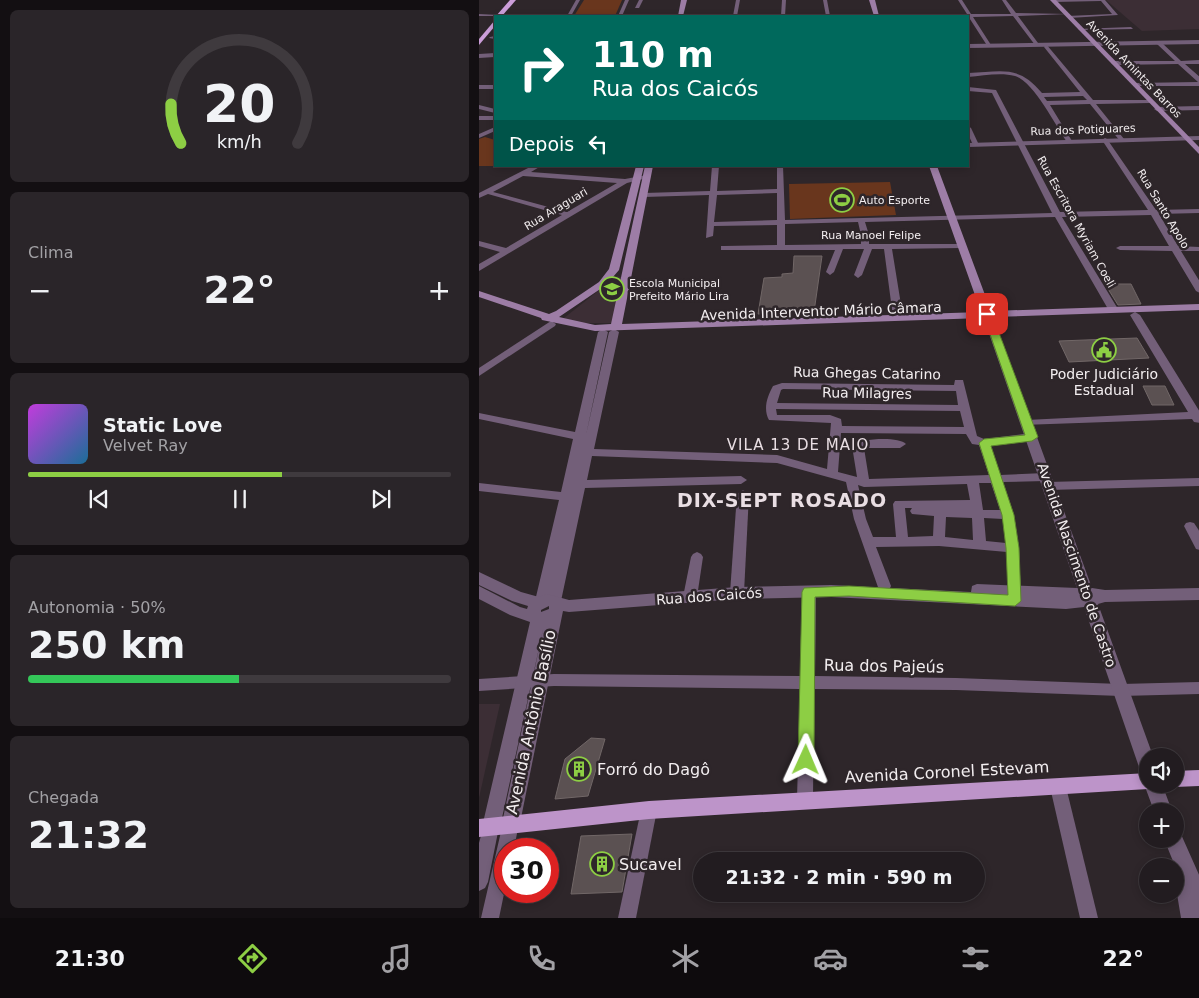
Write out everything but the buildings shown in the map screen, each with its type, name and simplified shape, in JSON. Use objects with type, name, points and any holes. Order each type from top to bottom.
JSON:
[{"type":"highway","points":[[500,15],[513,0]]},
{"type":"highway","points":[[510,15],[521,0]]},
{"type":"highway","points":[[479,43],[494,22]]},
{"type":"highway","points":[[479,55],[494,37]]},
{"type":"main road","points":[[681,14],[685,0]]},
{"type":"main road","points":[[865,0],[867,7],[876,13]]},
{"type":"main road","points":[[872,0],[876,13]]},
{"type":"main road","name":"Avenida Amintas Barros","points":[[1053,0],[1199,153]]},
{"type":"main road","points":[[681,14],[690,9]]},
{"type":"main road","name":"Avenida Antônio Basílio","points":[[611,330],[629,268],[644,195],[640,167]]},
{"type":"main road","name":"Avenida Antônio Basílio","points":[[603,283],[614,270],[642,178],[648,167]]},
{"type":"main road","name":"Avenida Nascimento de Castro","points":[[933,167],[953,214],[961,246],[988,317]]},
{"type":"main road","points":[[551,319],[603,283],[629,268]]},
{"type":"main road","name":"Avenida Interventor Mário Câmara","points":[[479,294],[551,319],[576,331],[754,327],[988,317],[1113,309],[1199,307]]},
{"type":"main road","name":"Avenida Interventor Mário Câmara","points":[[479,300],[551,319]]},
{"type":"main road","name":"Avenida Interventor Mário Câmara","points":[[754,327],[898,317],[1135,315],[1199,312]]},
{"type":"main road","points":[[1184,779],[1199,778]]},
{"type":"main road","name":"Avenida Coronel Estevam","points":[[485,828],[649,810],[805,799],[1139,782]]},
{"type":"street","points":[[570,15],[578,0]]},
{"type":"street","points":[[620,15],[627,0]]},
{"type":"street","points":[[637,7],[641,0]]},
{"type":"street","points":[[735,15],[737,0]]},
{"type":"street","points":[[783,15],[784,0]]},
{"type":"street","points":[[825,0],[828,15]]},
{"type":"street","points":[[960,0],[988,46]]},
{"type":"street","points":[[1004,0],[1035,43]]},
{"type":"street","points":[[970,16],[1116,15],[1102,0],[1053,0]]},
{"type":"street","points":[[479,17],[494,16]]},
{"type":"street","points":[[479,17],[494,22]]},
{"type":"street","points":[[479,25],[494,22]]},
{"type":"street","points":[[1080,29],[1131,28]]},
{"type":"street","points":[[969,46],[1007,47],[1199,41]]},
{"type":"street","points":[[1095,44],[1199,41]]},
{"type":"street","points":[[1007,47],[1035,43],[1051,45],[1092,102],[1123,140]]},
{"type":"street","points":[[1159,43],[1198,80]]},
{"type":"street","points":[[479,55],[494,55]]},
{"type":"street","points":[[1114,63],[1199,62]]},
{"type":"street","points":[[969,75],[1019,75],[1029,81],[1069,141]]},
{"type":"street","points":[[1135,85],[1198,80]]},
{"type":"street","points":[[479,87],[494,87]]},
{"type":"street","name":"Rua Escritora Myriam Coeli","points":[[969,90],[994,91],[1019,144],[1058,216],[1113,309]]},
{"type":"street","points":[[1039,95],[1086,94]]},
{"type":"street","points":[[1044,103],[1150,101]]},
{"type":"street","points":[[479,107],[494,111]]},
{"type":"street","points":[[1157,109],[1199,108]]},
{"type":"street","points":[[479,118],[494,118]]},
{"type":"street","points":[[479,136],[494,129]]},
{"type":"street","points":[[969,132],[972,145]]},
{"type":"street","name":"Rua dos Potiguares","points":[[972,145],[1199,138]]},
{"type":"street","name":"Rua Santo Apolo","points":[[1105,140],[1154,213],[1199,291]]},
{"type":"street","points":[[479,196],[526,167]]},
{"type":"street","points":[[483,192],[536,167]]},
{"type":"street","points":[[709,236],[716,167]]},
{"type":"street","points":[[780,167],[781,246]]},
{"type":"street","points":[[522,174],[625,181]]},
{"type":"street","name":"Rua Araguari","points":[[479,268],[625,181],[642,178]]},
{"type":"street","points":[[644,195],[781,191]]},
{"type":"street","points":[[483,192],[569,215]]},
{"type":"street","points":[[710,224],[861,220],[953,214],[1058,216],[1199,211]]},
{"type":"street","points":[[858,275],[867,247],[861,220]]},
{"type":"street","points":[[479,243],[507,251]]},
{"type":"street","name":"Rua Manoel Felipe","points":[[724,248],[781,246],[961,246]]},
{"type":"street","points":[[830,272],[840,246]]},
{"type":"street","points":[[888,247],[898,317]]},
{"type":"street","points":[[1120,248],[1199,249]]},
{"type":"street","points":[[1026,423],[1198,418],[1135,315]]},
{"type":"street","name":"Avenida Nascimento de Castro","points":[[988,317],[1047,481],[1094,597],[1121,690],[1141,748]]},
{"type":"street","points":[[479,364],[551,319]]},
{"type":"street","points":[[479,373],[551,319]]},
{"type":"street","name":"Avenida Antônio Basílio","points":[[479,882],[485,828],[531,682],[580,484],[584,438],[611,330]]},
{"type":"street","name":"Rua Ghegas Catarino","points":[[771,406],[775,390],[781,386],[959,384],[964,408]]},
{"type":"street","points":[[771,406],[770,413],[773,418],[823,418],[837,421],[832,473]]},
{"type":"street","name":"Rua Milagres","points":[[771,406],[964,408]]},
{"type":"street","points":[[964,408],[971,434],[976,441],[984,443],[1032,437]]},
{"type":"street","points":[[479,416],[584,438]]},
{"type":"street","points":[[837,429],[971,434]]},
{"type":"street","points":[[984,443],[1008,515],[1013,548],[1014,596]]},
{"type":"street","points":[[885,586],[856,508],[858,448],[860,444],[900,444]]},
{"type":"street","points":[[582,450],[762,458],[791,462],[857,482],[972,478],[1047,481],[1199,482]]},
{"type":"street","name":"Avenida Antônio Basílio","points":[[549,609],[565,498],[582,450]]},
{"type":"street","points":[[972,478],[980,545]]},
{"type":"street","points":[[580,484],[741,480]]},
{"type":"street","points":[[479,487],[565,498]]},
{"type":"street","points":[[737,593],[743,494]]},
{"type":"street","points":[[902,540],[899,504],[977,509],[1008,515]]},
{"type":"street","points":[[900,510],[940,512],[977,509]]},
{"type":"street","points":[[939,541],[940,512]]},
{"type":"street","points":[[1190,526],[1199,546]]},
{"type":"street","points":[[869,542],[902,540],[939,541],[1013,548]]},
{"type":"street","points":[[690,598],[697,557]]},
{"type":"street","name":"Rua dos Caicós","points":[[479,578],[517,597],[549,609]]},
{"type":"street","name":"Rua dos Caicós","points":[[849,591],[885,586],[1014,596]]},
{"type":"street","name":"Rua dos Caicós","points":[[479,592],[515,611],[737,593],[849,591],[1094,597],[1199,594]]},
{"type":"street","points":[[805,799],[809,592]]},
{"type":"street","name":"Avenida Antônio Basílio","points":[[489,918],[511,824],[531,682]]},
{"type":"street","name":"Rua dos Pajeús","points":[[479,685],[531,682],[808,682],[1121,690],[1199,688]]},
{"type":"street","points":[[1058,786],[1089,918]]},
{"type":"street","points":[[627,918],[649,810]]},
{"type":"street","points":[[1184,868],[1199,902]]},
{"type":"street","points":[[1184,876],[1191,918]]},
{"type":"shaded area","points":[[584,0],[622,0],[615,15],[575,15]]},
{"type":"shaded area","points":[[1106,0],[1199,0],[1199,29],[1142,31]]},
{"type":"shaded area","points":[[485,137],[494,140],[494,166],[479,166],[479,139]]},
{"type":"shaded area","name":"Auto Esporte","points":[[890,182],[896,215],[790,219],[789,184]]},
{"type":"shaded area","name":"Escola Municipal Prefeito Mário Lira","points":[[617,276],[625,278],[613,323],[580,323],[564,318]]},
{"type":"shaded area","points":[[479,704],[500,704],[479,798]]},
{"type":"place","name":"Auto Esporte","points":[[842,200]]},
{"type":"place","name":"Escola Municipal Prefeito Mário Lira","points":[[612,289]]},
{"type":"place","name":"Poder Judiciário Estadual","points":[[1104,350]]},
{"type":"place","name":"Forró do Dagô","points":[[579,769]]},
{"type":"place","name":"Sucavel","points":[[602,864]]},
{"type":"district","name":"VILA 13 DE MAIO","points":[[798,445]]},
{"type":"district","name":"DIX-SEPT ROSADO","points":[[782,500]]},
{"type":"route","points":[[806,760],[809,592],[849,591],[870,594],[932,595],[1015,601],[1013,548],[1008,515],[984,443],[1032,437],[987,314]]}]
